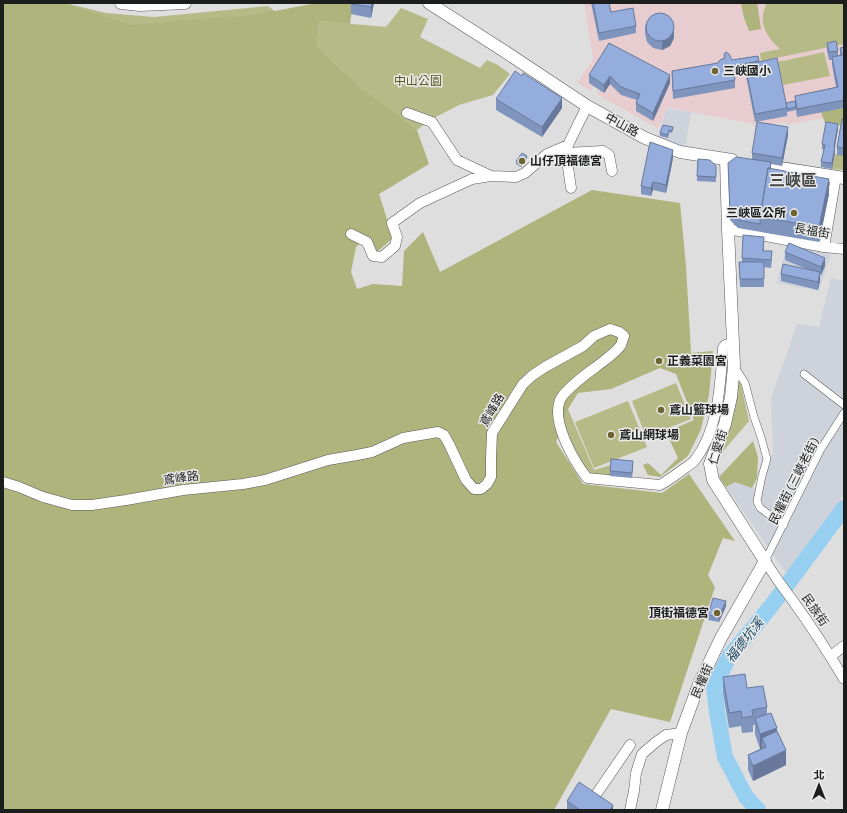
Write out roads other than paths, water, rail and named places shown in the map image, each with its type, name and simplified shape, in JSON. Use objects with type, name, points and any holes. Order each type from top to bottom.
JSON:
[{"type":"street","points":[[122,3],[140,5],[185,3]]},
{"type":"street","name":"中山路","points":[[429,3],[587,106],[646,138],[680,152],[840,177]]},
{"type":"street","points":[[561,152],[568,144],[587,106]]},
{"type":"street","points":[[407,112],[432,122],[457,160],[492,176]]},
{"type":"street","points":[[351,234],[367,242],[374,256],[382,256],[395,246],[397,237],[392,224],[420,203],[472,178],[492,176],[516,177],[526,172],[547,154],[561,152],[603,151],[609,155],[612,171]]},
{"type":"street","points":[[561,152],[571,188]]},
{"type":"street","name":"仁愛街","points":[[726,159],[734,366],[731,396],[725,424],[710,464],[713,480],[765,561]]},
{"type":"street","points":[[824,246],[840,177]]},
{"type":"street","name":"長福街","points":[[728,228],[844,249]]},
{"type":"street","name":"鳶峰路","points":[[3,482],[43,497],[72,505],[92,505],[183,490],[264,480],[328,460],[372,452],[403,438],[438,432],[444,435],[466,480],[474,489],[481,489],[487,484],[491,477],[490,458],[492,433],[523,384],[545,367],[583,346],[594,336],[610,329],[619,332],[624,336],[620,346],[560,399],[558,419],[571,454],[587,478],[660,485],[694,461],[706,443],[719,396],[723,348],[725,345],[733,343]]},
{"type":"street","points":[[734,366],[745,383],[767,459],[757,501],[760,508],[784,525]]},
{"type":"street","points":[[804,374],[844,405]]},
{"type":"street","name":"民權街 (三峽老街)","points":[[765,561],[822,449],[844,413]]},
{"type":"street","name":"民族街","points":[[765,561],[831,656],[844,679]]},
{"type":"street","name":"民權街","points":[[662,810],[681,733],[699,684],[721,638],[765,561]]},
{"type":"street","points":[[831,656],[844,646]]},
{"type":"street","points":[[630,810],[636,773],[642,754],[666,735],[681,733]]},
{"type":"street","points":[[604,810],[591,802],[630,744]]},
{"type":"waterway","name":"福德坑溪","points":[[758,810],[746,797],[725,757],[714,687],[729,657],[772,605],[844,508]]},
{"type":"place","name":"三峽國小","points":[[715,71]]},
{"type":"place","name":"山仔頂福德宮","points":[[522,161]]},
{"type":"place","name":"三峽區公所","points":[[794,213]]},
{"type":"place","name":"正義菜園宮","points":[[659,361]]},
{"type":"place","name":"鳶山籃球場","points":[[661,410]]},
{"type":"place","name":"鳶山網球場","points":[[611,435]]},
{"type":"place","name":"頂街福德宮","points":[[717,613]]},
{"type":"district","name":"三峽區","points":[[793,180]]},
{"type":"park label","name":"中山公園","points":[[418,81]]}]
